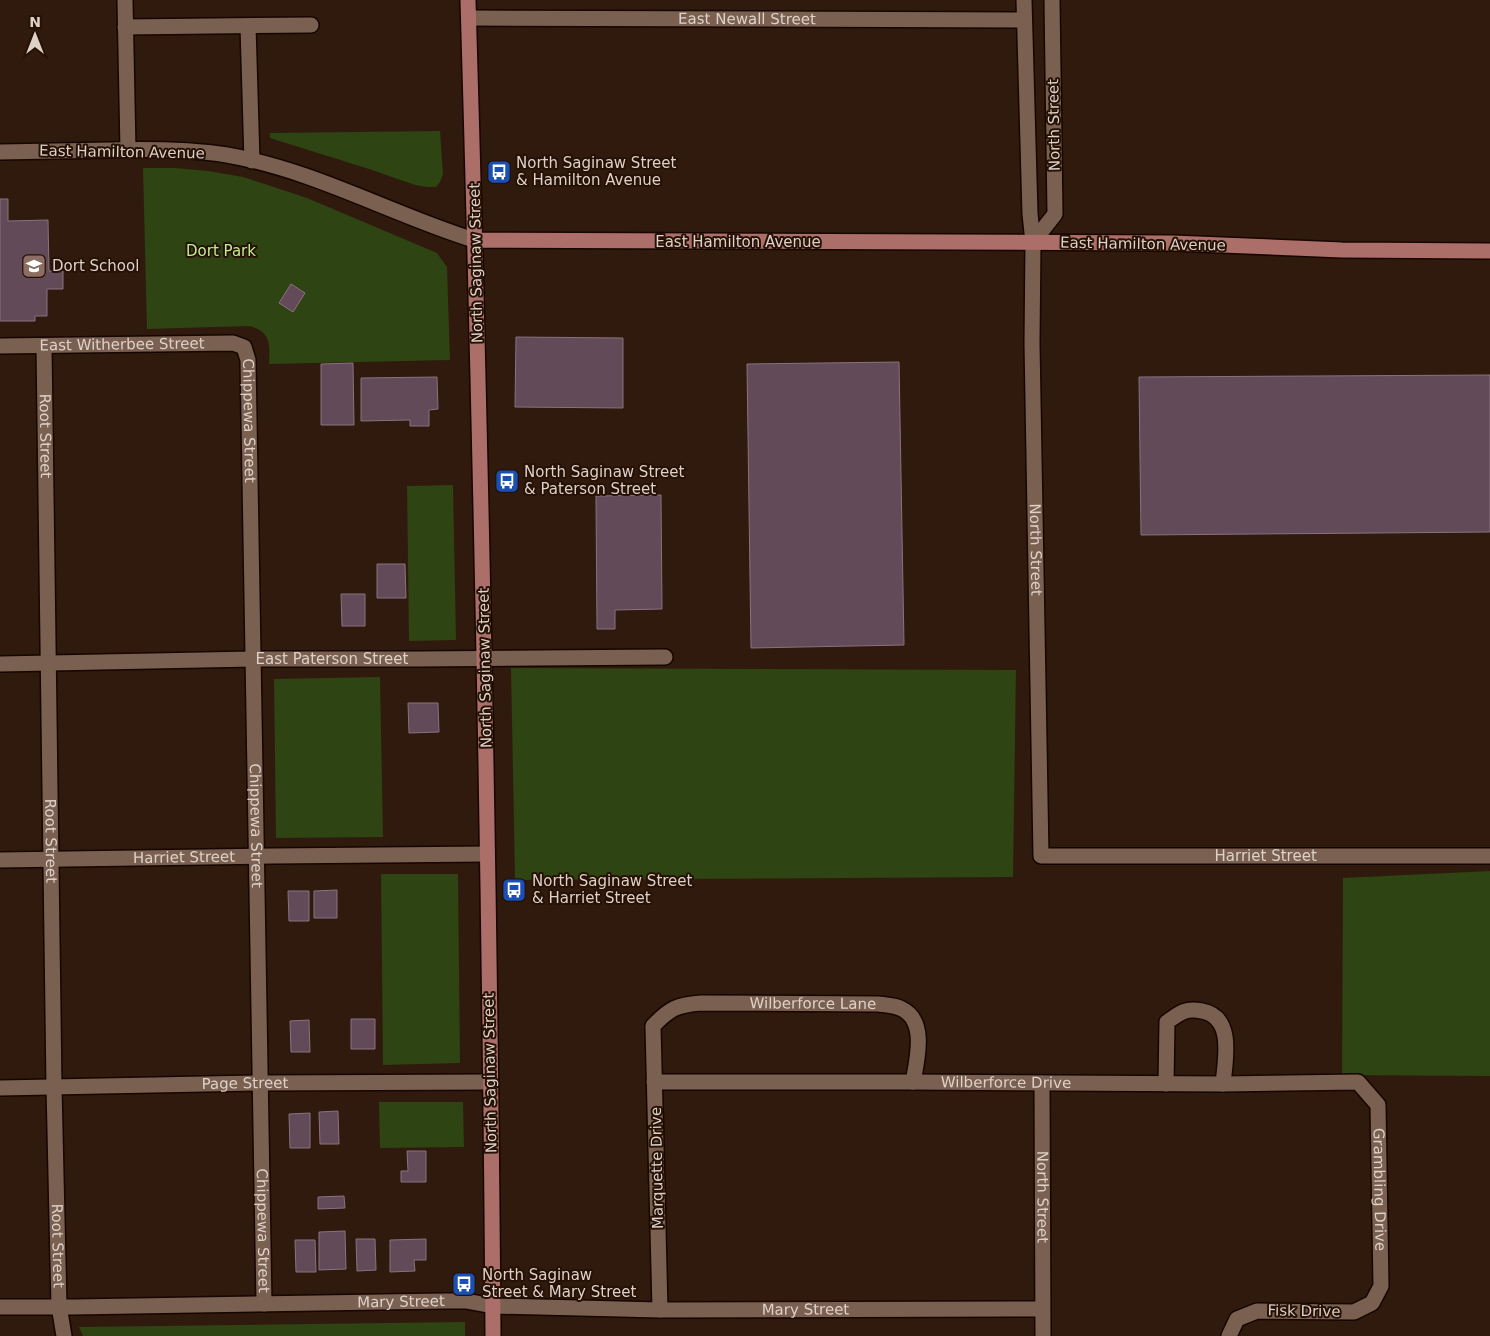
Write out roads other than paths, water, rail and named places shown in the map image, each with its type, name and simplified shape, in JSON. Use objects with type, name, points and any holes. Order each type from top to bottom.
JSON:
[{"type":"main road","name":"North Saginaw Street","points":[[468,0],[475,196],[474,240],[485,658],[493,1336]]},
{"type":"main road","name":"East Hamilton Avenue","points":[[474,240],[1172,243],[1342,250],[1490,251]]},
{"type":"street","points":[[124,0],[128,150]]},
{"type":"street","name":"North Street","points":[[1024,0],[1030,214],[1033,242],[1041,856]]},
{"type":"street","name":"North Street","points":[[1033,242],[1055,214],[1052,0]]},
{"type":"street","name":"East Newall Street","points":[[468,18],[1024,20]]},
{"type":"street","points":[[125,27],[311,25]]},
{"type":"street","points":[[248,26],[252,161]]},
{"type":"street","name":"East Hamilton Avenue","points":[[0,152],[200,151],[252,161],[311,178],[446,231],[474,240]]},
{"type":"street","name":"East Witherbee Street","points":[[0,346],[233,343],[244,347]]},
{"type":"street","name":"Root Street","points":[[44,346],[54,1087],[59,1306],[64,1336]]},
{"type":"street","name":"Chippewa Street","points":[[244,347],[248,360],[258,856],[264,1304]]},
{"type":"street","name":"East Paterson Street","points":[[0,664],[253,659],[665,657]]},
{"type":"street","name":"Harriet Street","points":[[0,860],[487,854]]},
{"type":"street","name":"Harriet Street","points":[[1041,856],[1490,856]]},
{"type":"street","name":"Wilberforce Lane","points":[[653,1026],[669,1010],[678,1005],[688,1004],[878,1004],[897,1007],[909,1014],[913,1019],[918,1036],[913,1082]]},
{"type":"street","points":[[1166,1084],[1167,1022],[1182,1011],[1193,1010],[1208,1012],[1220,1021],[1225,1032],[1226,1052],[1223,1084]]},
{"type":"street","name":"Marquette Drive","points":[[653,1026],[660,1310]]},
{"type":"street","name":"Page Street","points":[[0,1088],[260,1083],[491,1082]]},
{"type":"street","name":"Wilberforce Drive","points":[[654,1082],[1166,1084],[1358,1082]]},
{"type":"street","name":"Grambling Drive","points":[[1358,1082],[1378,1105],[1381,1286],[1372,1303]]},
{"type":"street","name":"North Street","points":[[1042,1083],[1043,1336]]},
{"type":"street","name":"Mary Street","points":[[0,1307],[445,1301],[493,1306],[660,1310],[1042,1309]]},
{"type":"street","name":"Fisk Drive","points":[[1229,1336],[1236,1318],[1257,1311],[1354,1312],[1372,1303]]},
{"type":"place","name":"North Saginaw Street & Hamilton Avenue","points":[[499,172]]},
{"type":"place","name":"Dort School","points":[[34,266]]},
{"type":"place","name":"North Saginaw Street & Paterson Street","points":[[507,481]]},
{"type":"place","name":"North Saginaw Street & Harriet Street","points":[[514,890]]},
{"type":"place","name":"North Saginaw Street & Mary Street","points":[[464,1284]]},
{"type":"park label","name":"Dort Park","points":[[221,251]]}]
